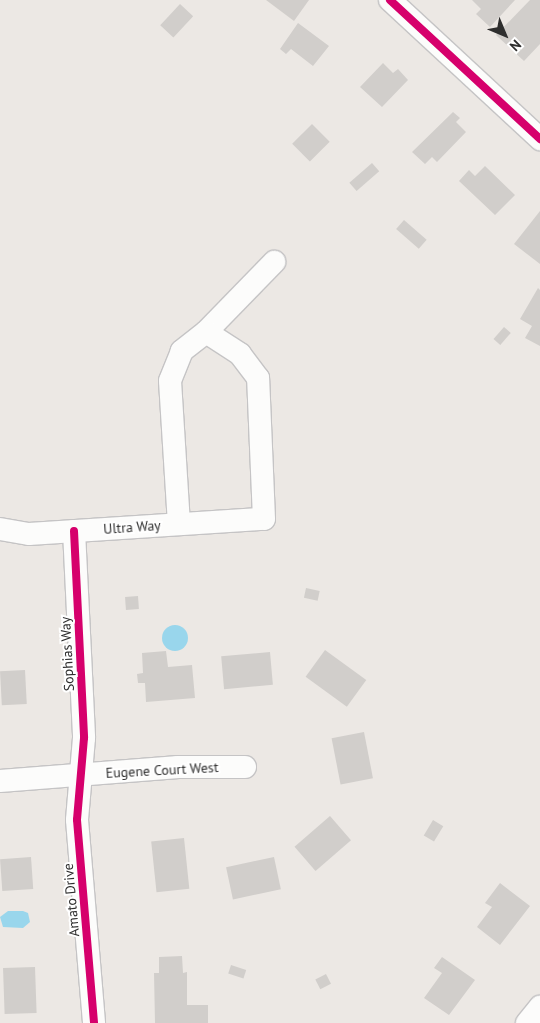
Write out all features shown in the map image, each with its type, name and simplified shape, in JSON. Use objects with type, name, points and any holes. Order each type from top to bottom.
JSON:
[{"type":"street","points":[[390,0],[540,139]]},
{"type":"street","points":[[179,524],[170,381],[182,351],[206,332],[274,262]]},
{"type":"street","name":"Ultra Way","points":[[0,529],[29,534],[264,519],[258,378],[240,354],[206,332]]},
{"type":"street","name":"Sophias Way","points":[[74,531],[84,738],[80,775]]},
{"type":"street","name":"Eugene Court West","points":[[0,782],[178,767],[244,767]]},
{"type":"street","name":"Amato Drive","points":[[80,775],[77,820],[94,1023]]},
{"type":"street","points":[[527,1023],[540,1007]]},
{"type":"water","points":[[175,625],[184,629],[188,638],[184,647],[175,651],[166,647],[162,638],[166,629]]},
{"type":"water","points":[[8,911],[28,913],[30,922],[23,928],[3,927],[0,917]]},
{"type":"building","points":[[266,0],[309,0],[294,21]]},
{"type":"building","points":[[472,0],[515,0],[490,27],[476,14],[481,9]]},
{"type":"building","points":[[530,0],[540,0],[540,44],[524,61],[496,35]]},
{"type":"building","points":[[180,4],[193,16],[173,37],[160,25]]},
{"type":"building","points":[[298,23],[329,46],[313,66],[291,49],[286,54],[280,49]]},
{"type":"building","points":[[383,63],[393,73],[398,69],[408,80],[382,107],[360,87]]},
{"type":"building","points":[[453,112],[460,118],[456,122],[466,132],[437,162],[432,157],[425,164],[412,152]]},
{"type":"building","points":[[312,124],[330,142],[310,161],[292,144]]},
{"type":"building","points":[[372,163],[379,171],[357,191],[349,183]]},
{"type":"building","points":[[485,166],[515,195],[495,215],[459,181],[469,170],[475,176]]},
{"type":"building","points":[[540,211],[540,264],[514,244]]},
{"type":"building","points":[[404,220],[427,240],[419,249],[396,229]]},
{"type":"building","points":[[538,288],[540,290],[540,346],[525,338],[532,326],[520,319]]},
{"type":"building","points":[[504,327],[511,333],[500,345],[494,339]]},
{"type":"building","points":[[306,588],[320,591],[318,601],[304,598]]},
{"type":"building","points":[[138,596],[139,609],[126,610],[125,597]]},
{"type":"building","points":[[325,650],[366,680],[347,707],[306,677]]},
{"type":"building","points":[[166,651],[168,667],[192,665],[195,698],[146,702],[145,683],[138,683],[137,674],[143,673],[142,653]]},
{"type":"building","points":[[270,652],[273,685],[224,689],[221,656]]},
{"type":"building","points":[[25,670],[27,704],[2,705],[0,671]]},
{"type":"building","points":[[364,732],[373,778],[341,784],[332,738]]},
{"type":"building","points":[[330,816],[351,840],[316,871],[295,847]]},
{"type":"building","points":[[433,820],[443,826],[434,842],[424,835]]},
{"type":"building","points":[[184,838],[189,889],[157,892],[151,841]]},
{"type":"building","points":[[31,857],[33,889],[2,891],[0,859]]},
{"type":"building","points":[[274,857],[281,889],[233,899],[226,867]]},
{"type":"building","points":[[500,883],[530,906],[500,945],[477,927],[492,907],[485,903]]},
{"type":"building","points":[[182,956],[183,973],[187,972],[187,1005],[208,1005],[208,1023],[155,1023],[154,973],[159,973],[159,957]]},
{"type":"building","points":[[442,957],[475,980],[449,1015],[424,998],[442,973],[434,968]]},
{"type":"building","points":[[231,965],[246,970],[243,979],[228,974]]},
{"type":"building","points":[[35,967],[37,1013],[5,1014],[3,968]]},
{"type":"building","points":[[326,974],[331,984],[320,989],[315,979]]},
{"type":"cycle path","points":[[390,0],[540,139]]},
{"type":"cycle path","points":[[74,531],[84,738],[77,820],[94,1023]]}]
